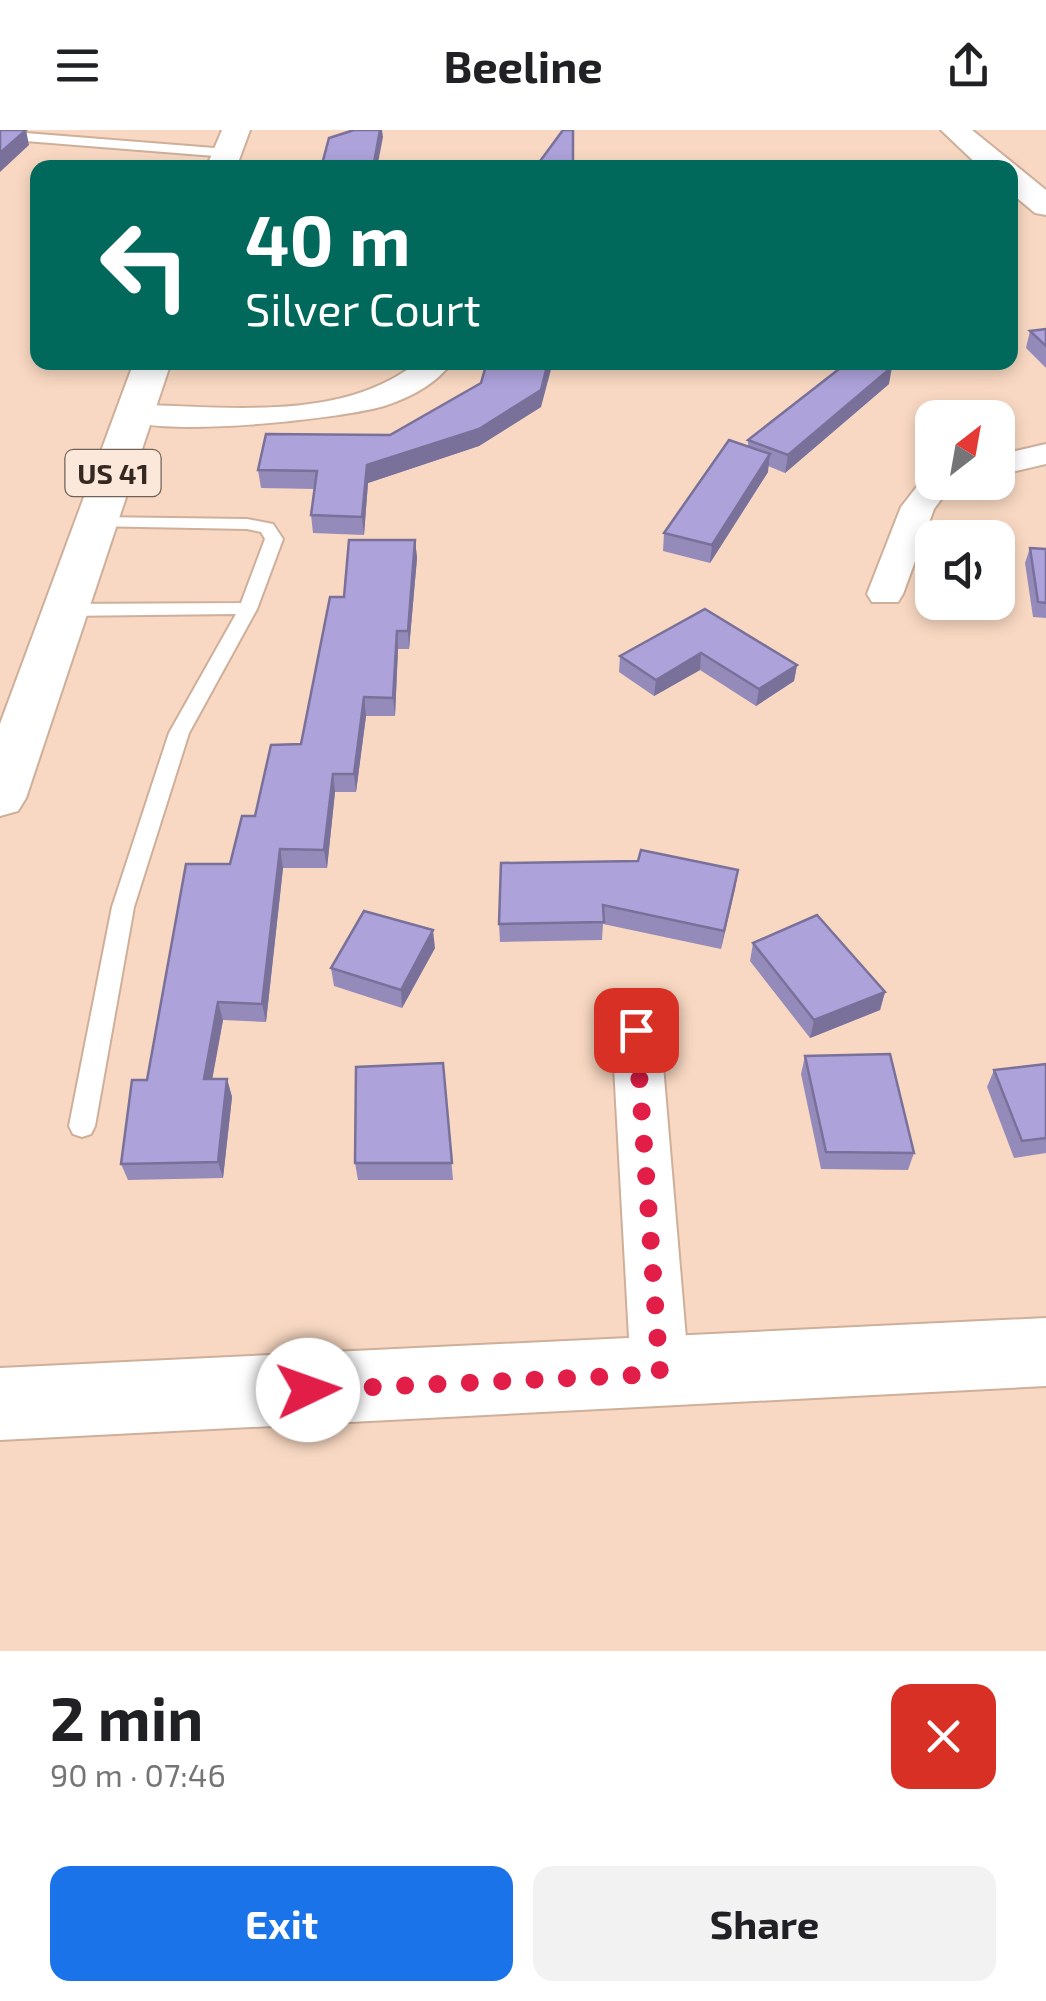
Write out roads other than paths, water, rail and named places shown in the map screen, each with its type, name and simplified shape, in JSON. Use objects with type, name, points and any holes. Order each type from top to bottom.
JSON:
[{"type":"main road","points":[[955,130],[991,160]]},
{"type":"main road","points":[[1018,183],[1046,206]]},
{"type":"main road","name":"US 41","points":[[0,798],[63,610],[151,370]]},
{"type":"main road","points":[[0,1404],[1046,1352]]},
{"type":"street","points":[[135,414],[309,414],[365,402],[405,386],[426,370]]},
{"type":"street","points":[[1015,461],[1046,454]]},
{"type":"street","points":[[886,594],[924,500]]},
{"type":"street","points":[[636,1030],[660,1374]]},
{"type":"lane","points":[[0,135],[228,150]]},
{"type":"lane","points":[[82,1126],[123,908],[179,732],[248,609],[274,539],[267,528],[247,524],[95,522]]},
{"type":"lane","points":[[63,610],[208,606],[248,609]]}]
